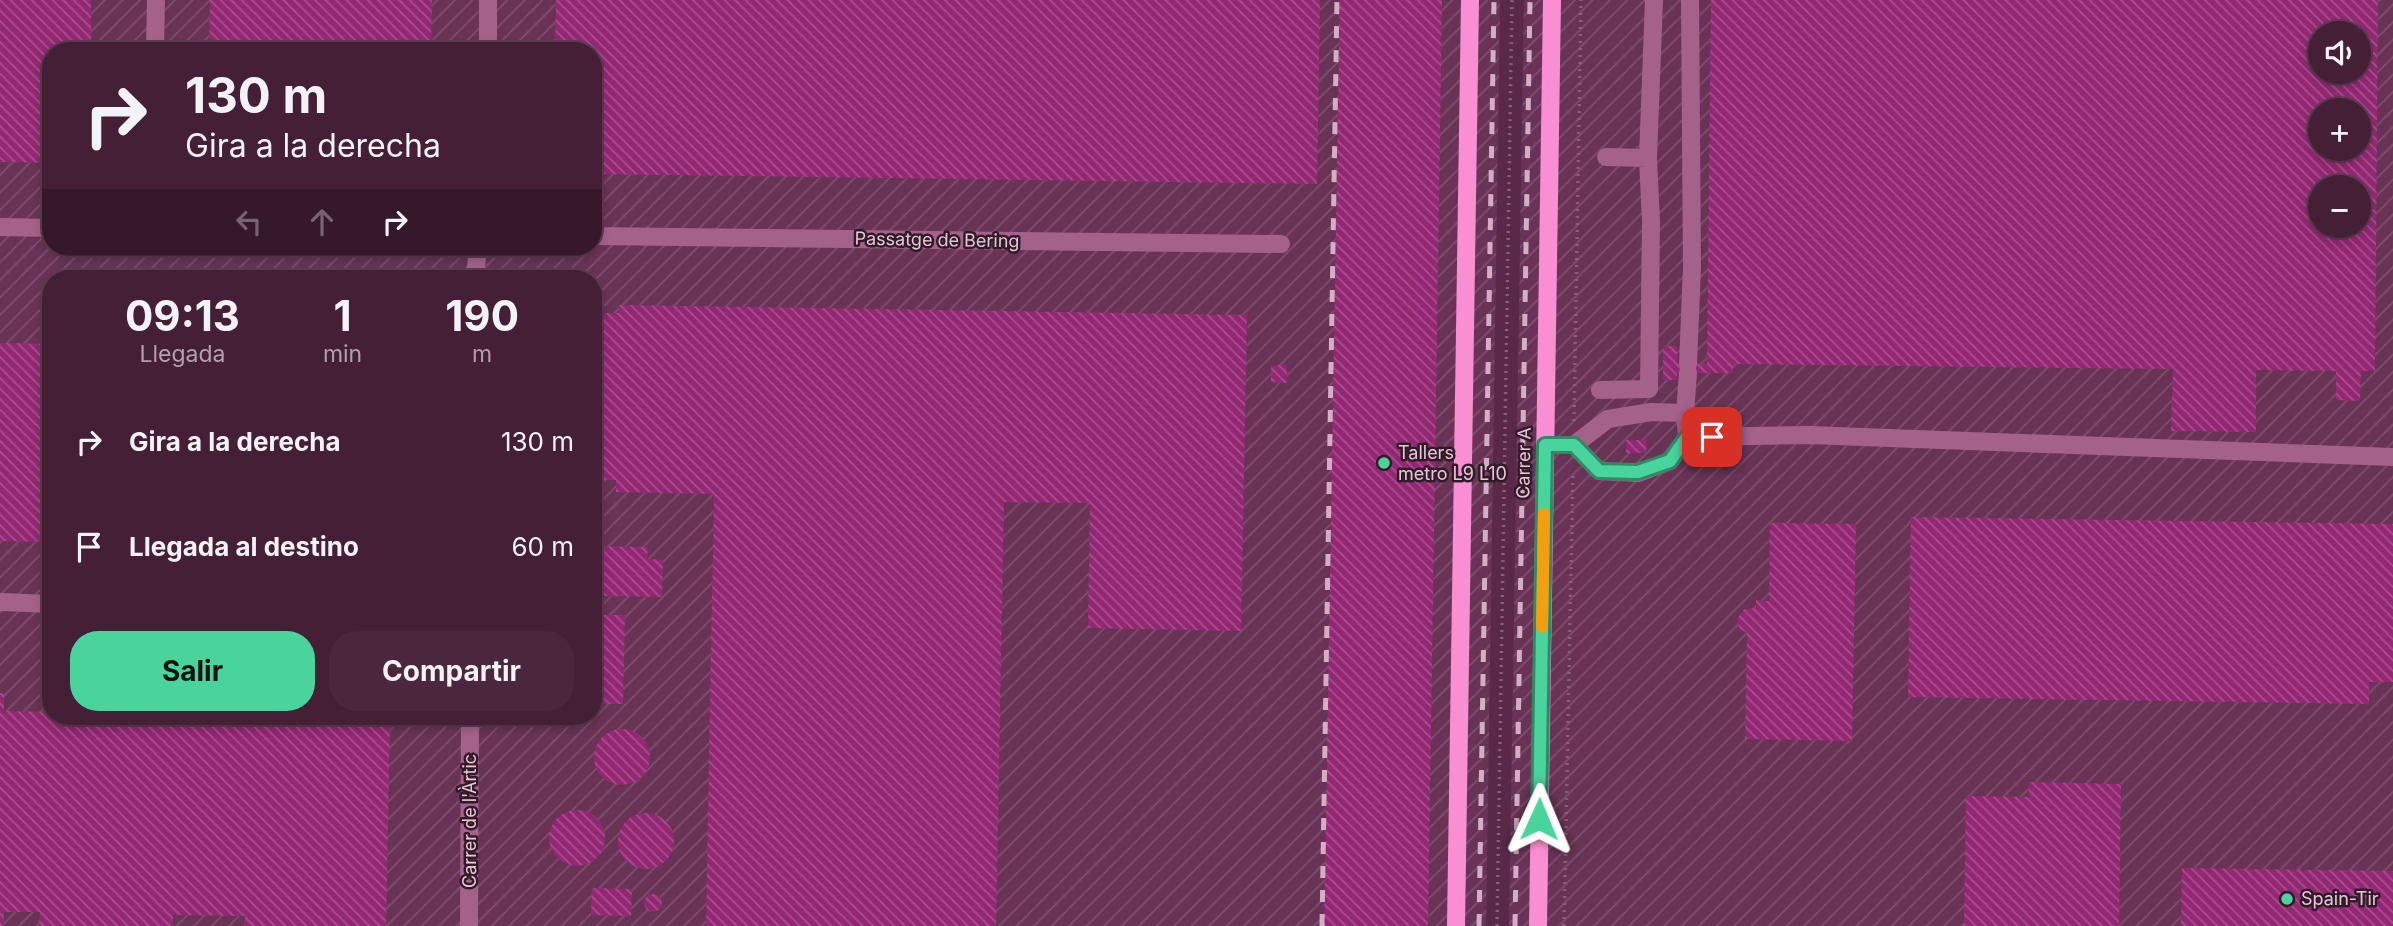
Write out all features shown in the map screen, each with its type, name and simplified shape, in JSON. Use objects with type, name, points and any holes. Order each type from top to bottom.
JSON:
[{"type":"main road","points":[[1456,926],[1470,0]]},
{"type":"main road","name":"Carrer A","points":[[1538,926],[1552,0]]},
{"type":"lane","points":[[155,42],[156,0]]},
{"type":"lane","points":[[488,0],[488,42]]},
{"type":"lane","points":[[1651,412],[1651,222],[1648,158],[1654,0]]},
{"type":"lane","points":[[1574,445],[1599,471],[1638,472],[1670,461],[1687,437],[1685,413],[1692,267],[1690,0]]},
{"type":"lane","points":[[1606,157],[1648,158]]},
{"type":"lane","points":[[0,227],[42,228]]},
{"type":"lane","name":"Passatge de Bering","points":[[602,236],[1281,244]]},
{"type":"lane","points":[[1600,390],[1649,390]]},
{"type":"lane","points":[[1545,445],[1574,445],[1608,419],[1651,412],[1685,413]]},
{"type":"lane","points":[[1687,437],[1810,435],[2393,457]]},
{"type":"lane","points":[[0,601],[42,603]]},
{"type":"lane","name":"Carrer de l'Àrtic","points":[[469,926],[470,725]]},
{"type":"path","name":"Carrer A","points":[[1497,926],[1512,0]]},
{"type":"shaded area","points":[[0,0],[1500,0],[1486,926],[0,926]]},
{"type":"shaded area","points":[[1524,0],[2393,0],[2393,926],[1509,926]]},
{"type":"building","points":[[0,0],[91,0],[91,42],[42,42],[42,163],[0,162]]},
{"type":"building","points":[[210,0],[432,0],[431,42],[209,42]]},
{"type":"building","points":[[556,0],[1320,0],[1317,184],[602,174],[602,42],[555,42]]},
{"type":"building","name":"Tallers metro L9 L10","points":[[1340,0],[1442,0],[1428,926],[1324,926]]},
{"type":"building","points":[[1711,0],[2378,0],[2375,371],[2361,371],[2360,401],[2336,400],[2336,371],[2256,370],[2256,432],[2171,431],[2173,369],[1733,364],[1733,373],[1677,373],[1677,380],[1663,380],[1663,346],[1677,346],[1677,363],[1707,364]]},
{"type":"building","points":[[619,305],[1247,315],[1241,631],[1088,628],[1090,503],[1004,502],[996,926],[706,926],[714,494],[616,492],[616,480],[602,480],[602,313],[619,313]]},
{"type":"building","points":[[0,343],[42,344],[42,542],[0,541]]},
{"type":"building","points":[[1271,365],[1287,365],[1287,383],[1271,382]]},
{"type":"building","points":[[1626,440],[1647,440],[1646,453],[1626,453]]},
{"type":"building","points":[[1911,517],[2393,524],[2393,682],[2369,682],[2369,704],[1908,697]]},
{"type":"building","points":[[1770,523],[1856,524],[1852,741],[1745,739],[1747,633],[1739,628],[1737,619],[1744,609],[1756,608],[1756,600],[1769,601]]},
{"type":"building","points":[[602,546],[648,547],[647,559],[663,560],[662,597],[602,596]]},
{"type":"building","points":[[602,615],[625,615],[623,704],[602,704]]},
{"type":"building","points":[[0,693],[4,694],[4,711],[42,712],[42,725],[390,725],[386,926],[244,926],[245,916],[173,915],[173,926],[39,926],[40,912],[4,912],[4,926],[0,926]]},
{"type":"building","points":[[617,729],[627,729],[642,737],[648,746],[648,768],[642,777],[627,785],[617,785],[599,773],[594,762],[594,752],[606,734]]},
{"type":"building","points":[[2029,782],[2121,784],[2119,926],[1964,926],[1966,796],[2029,797]]},
{"type":"building","points":[[572,810],[582,810],[597,818],[603,827],[603,849],[597,858],[582,866],[572,866],[554,854],[549,843],[549,833],[561,815]]},
{"type":"building","points":[[640,813],[652,813],[666,821],[674,835],[672,852],[666,861],[652,869],[640,869],[623,857],[618,847],[618,835],[630,818]]},
{"type":"building","name":"Spain-Tir","points":[[2182,868],[2393,871],[2393,926],[2181,926]]},
{"type":"building","points":[[592,888],[632,889],[631,916],[591,915]]},
{"type":"building","points":[[649,894],[657,894],[662,903],[660,910],[649,912],[644,907],[644,899]]},
{"type":"railway","points":[[1322,926],[1337,0]]},
{"type":"railway","points":[[1479,926],[1494,0]]},
{"type":"railway","points":[[1515,926],[1530,0]]},
{"type":"slow traffic","points":[[1542,627],[1544,514]]},
{"type":"place","name":"Tallers metro L9 L10","points":[[1384,463]]},
{"type":"place","name":"Spain-Tir","points":[[2287,899]]},
{"type":"route","points":[[1539,819],[1545,445],[1574,445],[1599,471],[1638,472],[1670,461],[1687,437],[1712,437]]}]
